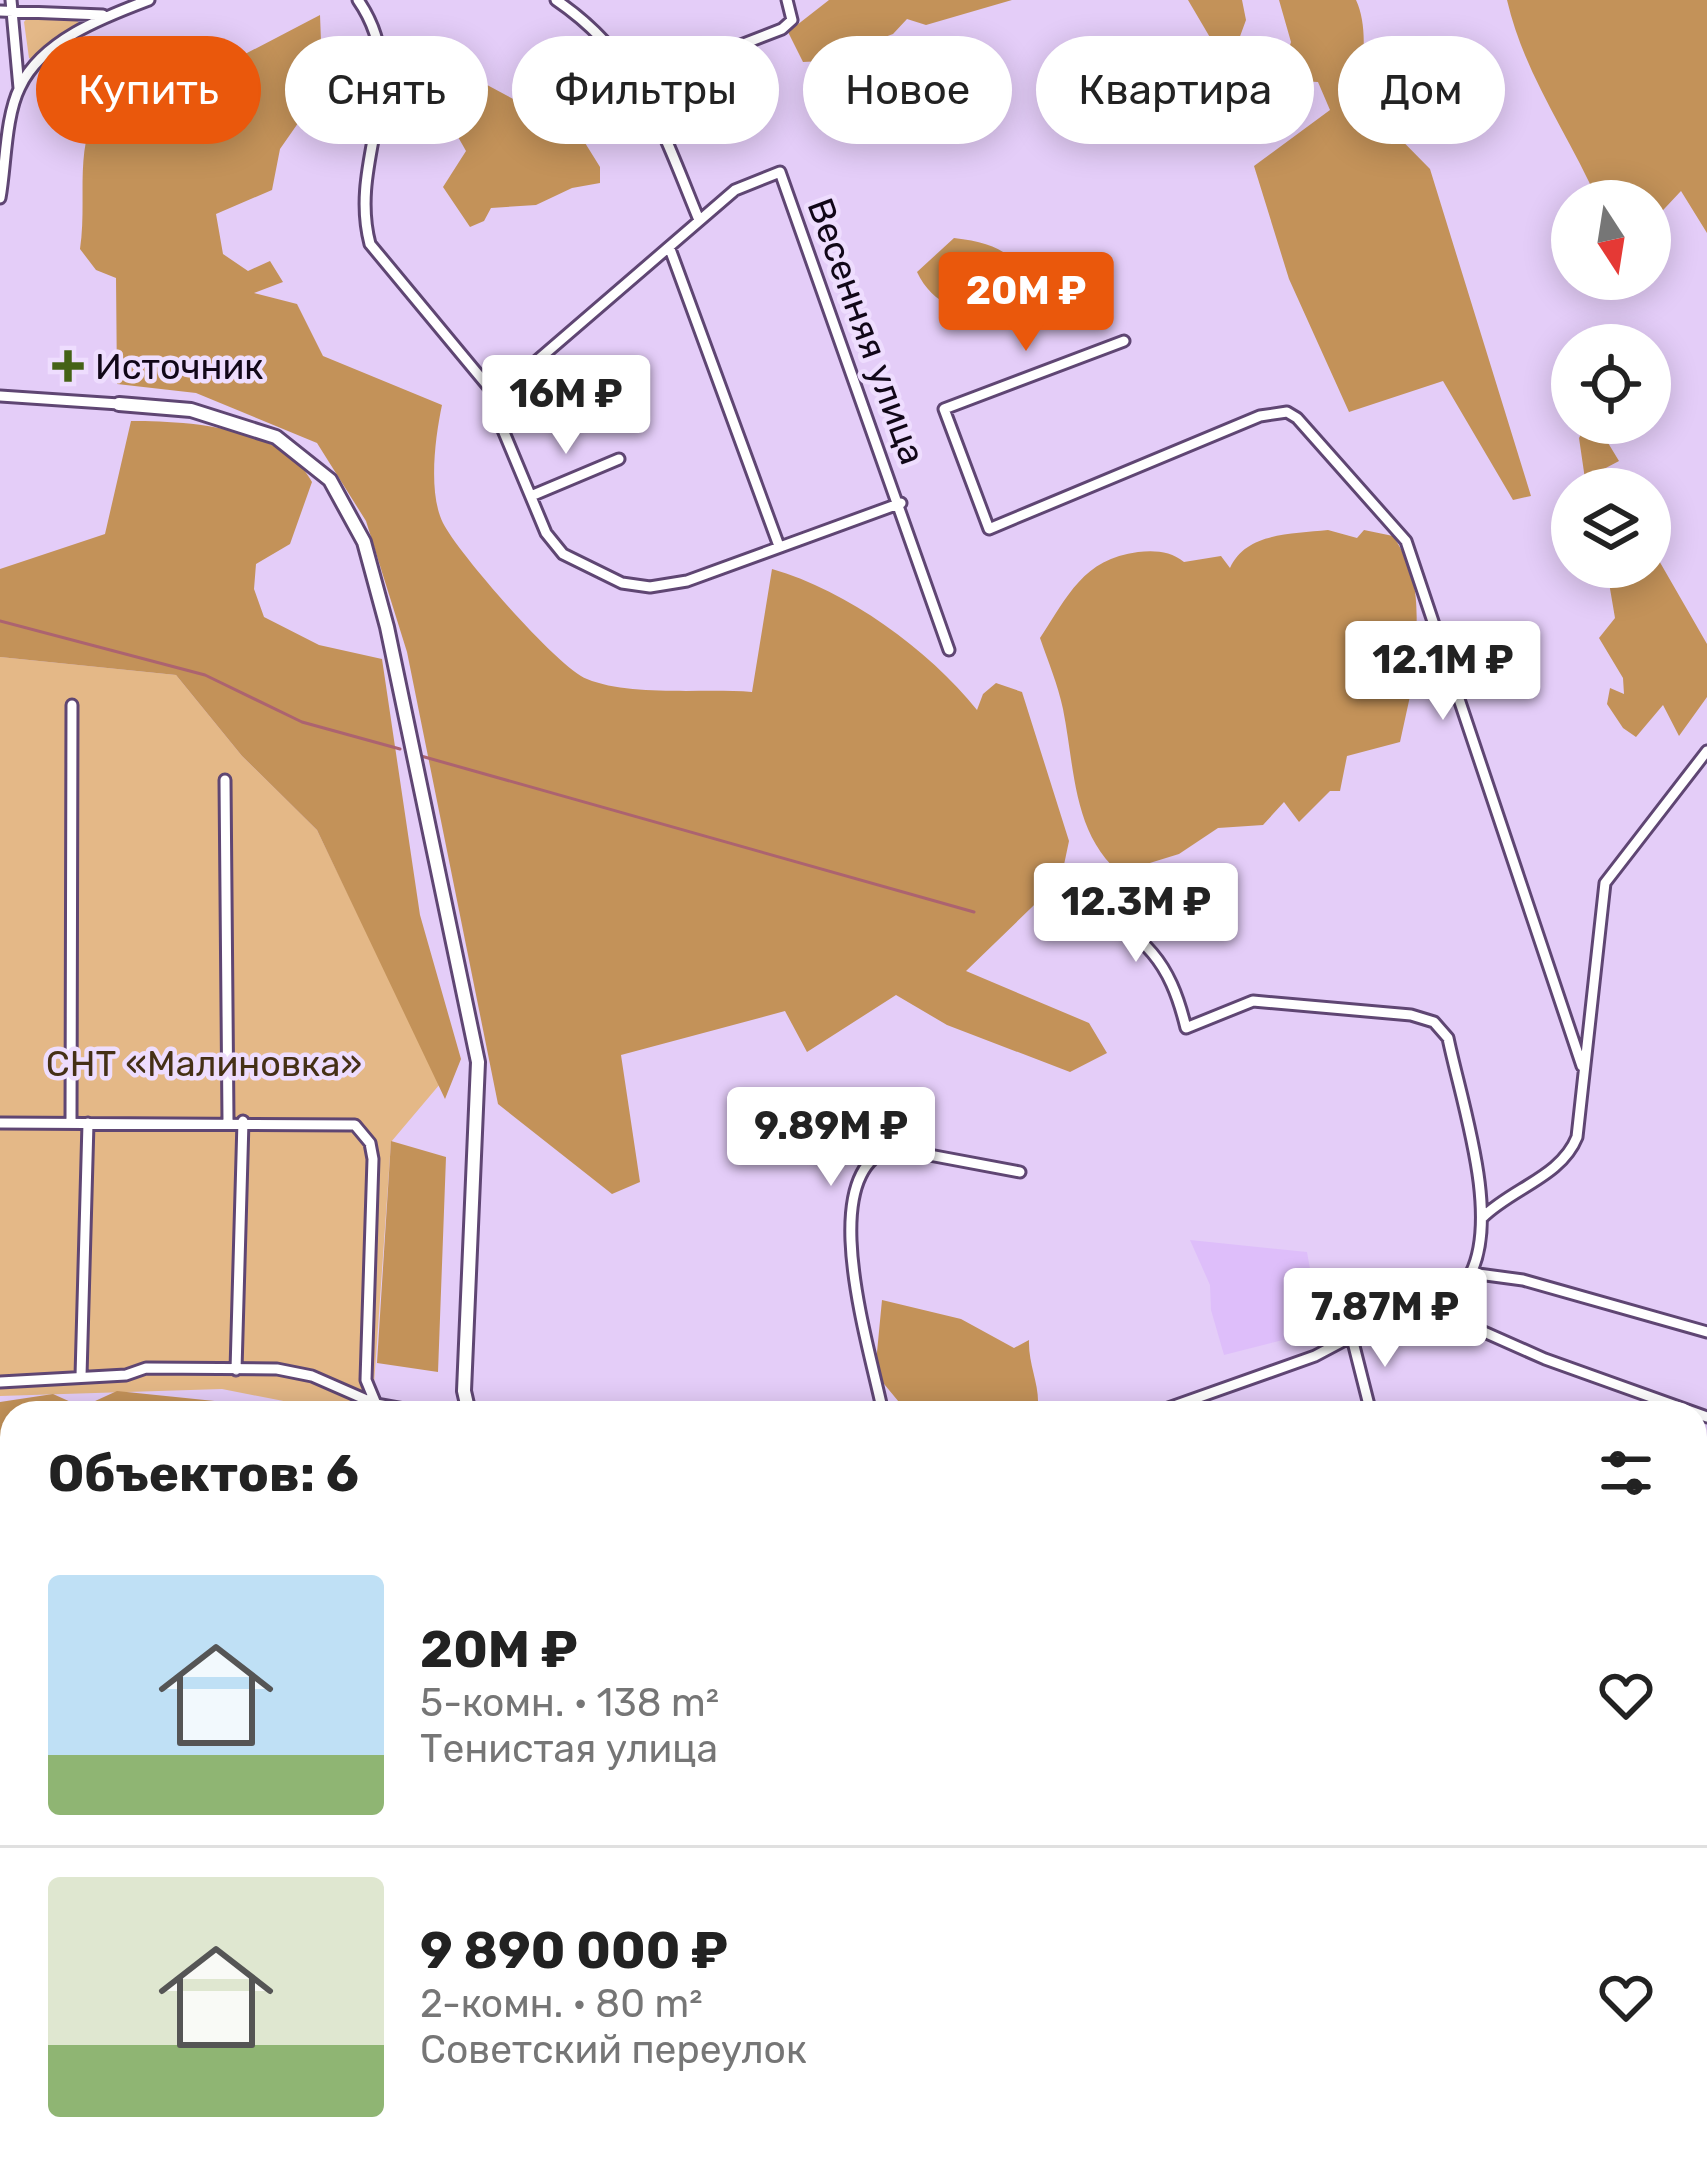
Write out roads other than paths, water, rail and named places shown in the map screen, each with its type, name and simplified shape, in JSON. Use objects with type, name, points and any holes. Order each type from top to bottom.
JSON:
[{"type":"street","points":[[19,88],[42,60],[108,15],[149,0]]},
{"type":"street","points":[[358,0],[383,49],[382,98],[362,214],[370,244],[496,396],[503,430],[546,533],[563,554],[622,583],[650,587],[687,580],[901,503]]},
{"type":"street","points":[[556,0],[605,36]]},
{"type":"street","points":[[764,36],[791,20],[787,0]]},
{"type":"street","points":[[0,197],[19,88],[7,8],[108,15]]},
{"type":"street","points":[[666,144],[699,220]]},
{"type":"street","name":"Весенняя улица","points":[[496,396],[735,190],[780,172],[901,503],[949,650]]},
{"type":"street","points":[[670,249],[779,546]]},
{"type":"street","points":[[1124,341],[944,409],[989,529],[1243,423],[1276,412],[1297,418],[1406,541],[1582,1066]]},
{"type":"street","points":[[0,396],[191,410],[276,437],[331,480],[364,542],[387,627],[478,1062],[466,1401]]},
{"type":"street","points":[[531,496],[619,459]]},
{"type":"street","points":[[71,1123],[72,705]]},
{"type":"street","points":[[1482,1218],[1506,1195],[1569,1155],[1576,1137],[1605,883],[1707,751]]},
{"type":"street","points":[[225,780],[228,1120]]},
{"type":"street","points":[[1088,902],[1161,959],[1179,992],[1186,1028],[1253,1001],[1411,1015],[1434,1022],[1448,1038],[1482,1218],[1471,1273]]},
{"type":"street","points":[[0,1123],[228,1120],[356,1125],[370,1143],[365,1365],[375,1401]]},
{"type":"street","points":[[236,1370],[243,1121]]},
{"type":"street","points":[[81,1376],[88,1123]]},
{"type":"street","points":[[881,1401],[849,1231],[859,1170],[878,1152],[892,1148],[1020,1172]]},
{"type":"street","points":[[1197,1401],[1352,1338],[1471,1273],[1523,1280],[1707,1332]]},
{"type":"street","points":[[1387,1317],[1457,1320],[1545,1359],[1662,1401]]},
{"type":"street","points":[[1352,1338],[1368,1401]]},
{"type":"street","points":[[0,1382],[126,1375],[146,1368],[277,1369],[312,1376],[369,1401]]},
{"type":"waterway","points":[[0,621],[205,675],[302,722],[400,749]]},
{"type":"waterway","points":[[421,756],[974,912]]},
{"type":"place","name":"Источник","points":[[68,366]]},
{"type":"park label","name":"СНТ «Малиновка»","points":[[204,1063]]}]
